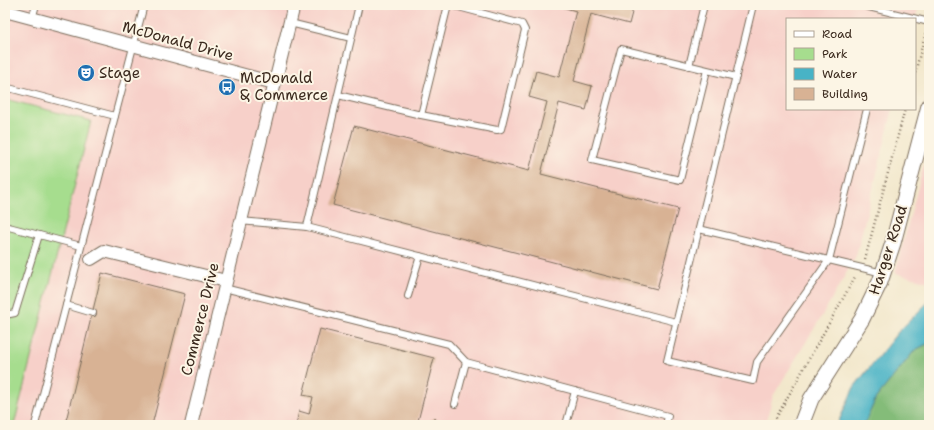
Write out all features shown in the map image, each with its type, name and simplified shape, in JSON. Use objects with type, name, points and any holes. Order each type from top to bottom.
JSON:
[{"type":"street","points":[[290,23],[294,5]]},
{"type":"street","name":"McDonald Drive","points":[[5,11],[274,83]]},
{"type":"street","name":"Commerce Drive","points":[[191,425],[240,221],[290,23]]},
{"type":"street","name":"Harger Road","points":[[801,425],[811,399],[862,319],[883,272],[893,243],[929,106]]},
{"type":"street","points":[[91,259],[104,251],[225,284]]},
{"type":"lane","points":[[32,18],[36,5]]},
{"type":"lane","points":[[35,425],[144,5]]},
{"type":"lane","points":[[307,227],[359,5]]},
{"type":"lane","points":[[421,115],[448,5]]},
{"type":"lane","points":[[338,95],[421,115],[497,130],[501,129],[525,30],[522,24],[451,5]]},
{"type":"lane","points":[[689,66],[704,5]]},
{"type":"lane","points":[[753,5],[667,361],[753,381],[758,362],[829,260],[867,110]]},
{"type":"lane","points":[[861,5],[891,16],[903,18]]},
{"type":"lane","points":[[916,20],[928,22]]},
{"type":"lane","points":[[290,23],[351,38]]},
{"type":"lane","points":[[707,70],[680,180],[592,160],[621,49],[736,77]]},
{"type":"lane","points":[[5,87],[115,116]]},
{"type":"lane","points":[[240,221],[307,227],[676,322]]},
{"type":"lane","points":[[5,226],[81,246]]},
{"type":"lane","points":[[699,229],[883,272]]},
{"type":"lane","points":[[5,315],[15,313],[38,235]]},
{"type":"lane","points":[[79,256],[91,259]]},
{"type":"lane","points":[[408,296],[420,256]]},
{"type":"lane","points":[[225,284],[449,344],[466,362],[668,416],[666,425]]},
{"type":"lane","points":[[66,305],[93,312]]},
{"type":"lane","points":[[455,404],[466,362]]},
{"type":"lane","points":[[566,425],[575,391]]},
{"type":"path","points":[[916,69],[928,22]]},
{"type":"shaded area","points":[[5,5],[919,5],[916,18],[786,18],[786,110],[893,110],[856,256],[773,396],[765,425],[5,425]]},
{"type":"shaded area","points":[[929,146],[929,282],[895,273]]},
{"type":"green space","points":[[5,99],[91,121],[14,425],[5,425]]},
{"type":"green space","points":[[929,343],[929,425],[864,425],[876,398],[915,350]]},
{"type":"water","points":[[929,301],[929,343],[915,350],[876,398],[864,425],[837,425],[854,387],[898,332]]},
{"type":"building","points":[[555,5],[634,5],[629,24],[591,14],[574,81],[592,86],[586,110],[559,103],[541,174],[678,209],[657,289],[333,205],[354,126],[529,171],[547,102],[529,97],[536,71],[559,77],[576,11]]},
{"type":"building","points":[[102,273],[185,294],[152,425],[65,425]]},
{"type":"building","points":[[320,329],[434,358],[417,425],[296,425],[299,411],[309,414],[313,397],[303,395]]},
{"type":"building","points":[[435,418],[440,425],[421,425]]},
{"type":"place","name":"Stage","points":[[86,73]]},
{"type":"place","name":"McDonald & Commerce","points":[[227,87]]}]
